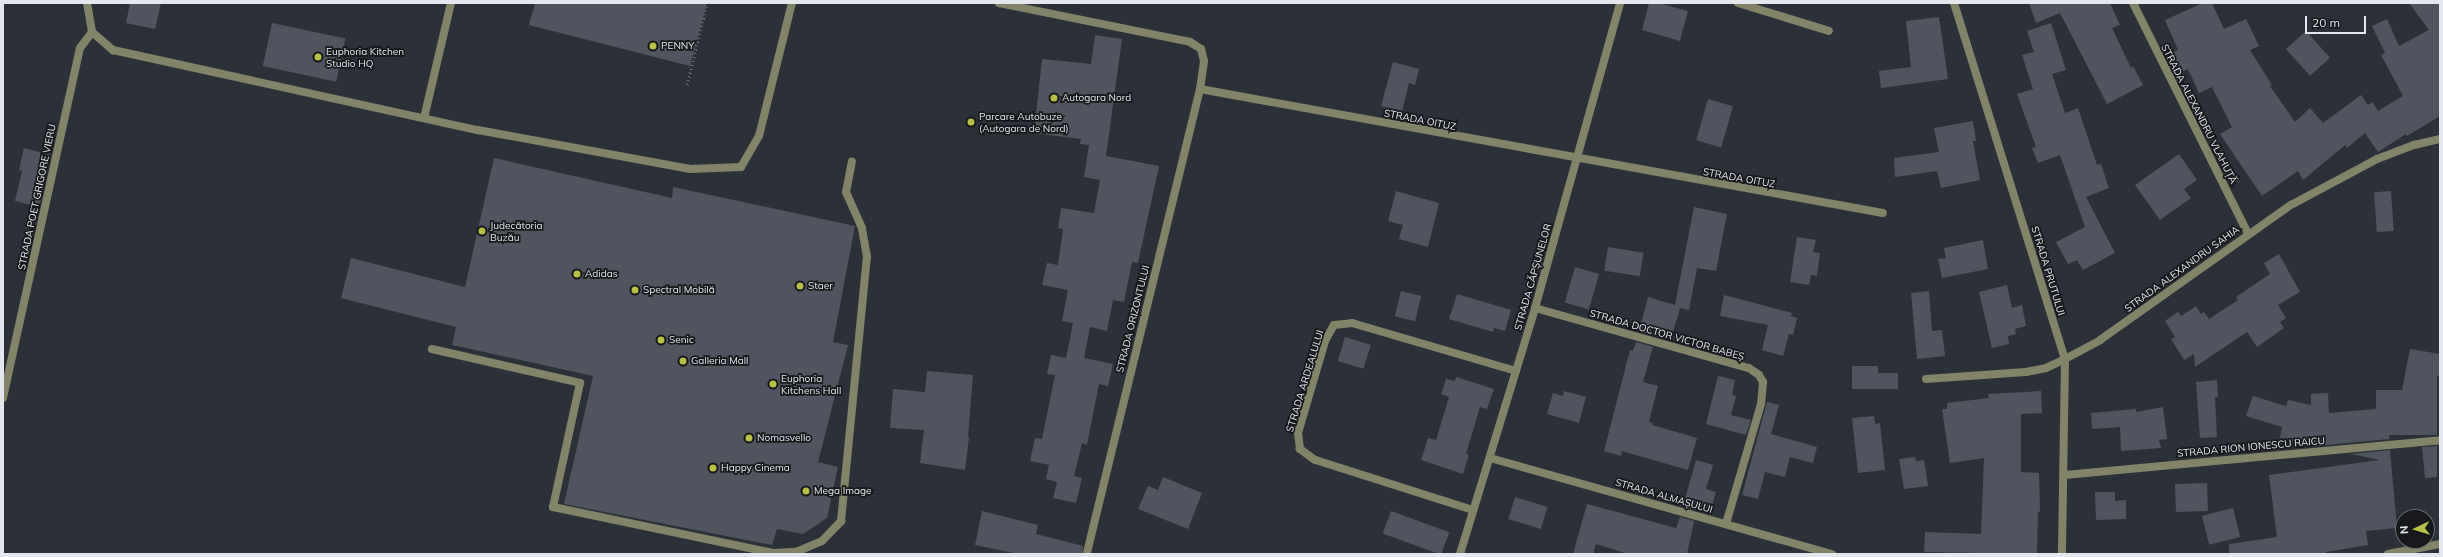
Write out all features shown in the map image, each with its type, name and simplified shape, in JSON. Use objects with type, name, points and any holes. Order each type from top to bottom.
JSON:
[{"type":"street","points":[[87,3],[92,32],[114,50],[424,118],[690,169],[741,166],[759,136],[792,3]]},
{"type":"street","points":[[424,118],[451,3]]},
{"type":"street","points":[[999,3],[1190,42],[1202,49],[1204,61],[1200,89]]},
{"type":"street","name":"STRADA CĂPȘUNELOR","points":[[1460,554],[1516,371],[1620,3]]},
{"type":"street","points":[[1738,3],[1829,31]]},
{"type":"street","name":"STRADA PRUTULUI","points":[[1954,3],[2065,359],[2062,554]]},
{"type":"street","name":"STRADA ALEXANDRU VLAHUȚĂ","points":[[2132,3],[2248,234]]},
{"type":"street","name":"STRADA POET GRIGORE VIERU","points":[[3,398],[80,48],[92,32]]},
{"type":"street","name":"STRADA OITUZ","points":[[1200,89],[1883,214]]},
{"type":"street","name":"STRADA ORIZONTULUI","points":[[1086,554],[1200,89]]},
{"type":"street","name":"STRADA ALEXANDRU SAHIA","points":[[1926,379],[2026,372],[2046,368],[2100,340],[2291,205],[2346,174],[2399,150],[2440,139]]},
{"type":"street","points":[[432,349],[580,383],[553,508],[774,553],[796,552],[822,541],[841,522],[867,258],[862,228],[846,192],[852,162]]},
{"type":"street","name":"STRADA DOCTOR VICTOR BABEȘ","points":[[1534,308],[1749,368],[1759,375],[1763,382],[1761,404],[1726,524]]},
{"type":"street","name":"STRADA ARDEALULUI","points":[[1473,510],[1315,460],[1303,452],[1298,441],[1298,433],[1325,341],[1334,325],[1352,323],[1516,371]]},
{"type":"street","name":"STRADA RION IONESCU RAICU","points":[[2064,475],[2440,440]]},
{"type":"street","name":"STRADA ALMAȘULUI","points":[[1490,458],[1832,554]]},
{"type":"street","points":[[2388,554],[2440,544]]},
{"type":"path","points":[[687,85],[707,3]]},
{"type":"building","points":[[130,3],[161,3],[155,29],[126,23]]},
{"type":"building","name":"PENNY","points":[[535,3],[707,3],[690,66],[529,25]]},
{"type":"building","points":[[1649,3],[1658,3],[1688,11],[1680,41],[1642,30]]},
{"type":"building","points":[[2029,3],[2110,3],[2120,25],[2112,28],[2131,68],[2133,66],[2143,85],[2107,104],[2060,13],[2036,23]]},
{"type":"building","points":[[2203,3],[2212,3],[2224,29],[2246,19],[2259,46],[2250,50],[2272,85],[2270,86],[2295,122],[2310,108],[2323,123],[2361,95],[2368,105],[2372,102],[2378,111],[2403,96],[2381,55],[2385,53],[2372,26],[2387,19],[2399,46],[2429,30],[2409,3],[2440,3],[2440,116],[2407,136],[2406,134],[2378,152],[2365,133],[2347,148],[2345,145],[2303,180],[2298,171],[2262,196],[2220,134],[2232,127],[2212,87],[2199,93],[2188,69],[2181,72],[2172,53],[2178,50],[2165,20]]},
{"type":"building","points":[[1939,17],[1948,79],[1881,88],[1879,71],[1911,67],[1906,21]]},
{"type":"building","points":[[272,23],[345,39],[336,82],[263,66]]},
{"type":"building","points":[[2051,23],[2066,70],[2052,74],[2065,113],[2078,108],[2097,165],[2101,164],[2109,188],[2086,197],[2115,253],[2083,270],[2077,260],[2068,264],[2056,242],[2085,227],[2060,155],[2038,163],[2032,148],[2036,147],[2017,94],[2033,89],[2022,55],[2034,52],[2027,31]]},
{"type":"building","points":[[2306,31],[2330,58],[2310,76],[2286,49]]},
{"type":"building","points":[[1095,35],[1122,39],[1106,156],[1159,166],[1138,263],[1132,262],[1124,302],[1113,300],[1107,331],[1090,327],[1084,358],[1113,364],[1108,386],[1099,384],[1087,445],[1082,443],[1074,476],[1082,478],[1076,503],[1053,498],[1057,482],[1046,479],[1049,465],[1030,461],[1035,438],[1042,439],[1055,375],[1047,374],[1051,355],[1066,358],[1073,323],[1062,321],[1068,290],[1042,285],[1047,263],[1058,265],[1063,229],[1058,228],[1061,208],[1094,213],[1100,180],[1084,177],[1089,145],[1080,144],[1081,139],[1034,133],[1042,59],[1091,64]]},
{"type":"building","points":[[1393,62],[1419,69],[1415,85],[1409,83],[1402,111],[1381,106]]},
{"type":"building","points":[[1708,99],[1733,106],[1721,148],[1696,140]]},
{"type":"building","points":[[1973,121],[1976,141],[1973,141],[1980,180],[1941,188],[1937,171],[1895,177],[1894,158],[1939,152],[1934,128]]},
{"type":"building","points":[[24,148],[51,155],[39,207],[15,201],[22,171],[19,170]]},
{"type":"building","points":[[2179,154],[2197,180],[2184,189],[2191,198],[2160,220],[2135,185]]},
{"type":"building","name":"Galleria Mall","points":[[494,158],[672,198],[673,187],[855,226],[833,342],[848,345],[818,462],[838,467],[827,518],[803,534],[777,529],[772,545],[564,504],[593,376],[452,345],[456,327],[341,298],[351,258],[465,287]]},
{"type":"building","points":[[1396,191],[1439,203],[1428,247],[1399,239],[1403,225],[1388,221]]},
{"type":"building","points":[[2391,191],[2394,231],[2377,232],[2374,192]]},
{"type":"building","points":[[1694,207],[1727,214],[1716,271],[1697,268],[1689,310],[1680,308],[1673,332],[1658,328],[1656,336],[1639,331],[1648,297],[1675,305]]},
{"type":"building","points":[[1797,237],[1816,240],[1813,252],[1820,253],[1817,276],[1811,275],[1809,285],[1790,282]]},
{"type":"building","points":[[1983,240],[1988,269],[1942,278],[1938,259],[1946,258],[1944,248]]},
{"type":"building","points":[[1608,247],[1644,253],[1640,276],[1604,271]]},
{"type":"building","points":[[2279,254],[2300,292],[2278,305],[2286,318],[2280,322],[2284,328],[2257,347],[2247,332],[2195,367],[2194,354],[2184,360],[2171,339],[2175,337],[2165,321],[2178,312],[2181,316],[2196,306],[2201,314],[2204,312],[2209,319],[2238,300],[2236,297],[2270,274],[2264,263]]},
{"type":"building","points":[[1575,267],[1599,274],[1589,309],[1565,303]]},
{"type":"building","points":[[2007,285],[2012,308],[2022,305],[2026,326],[2015,329],[2016,334],[2008,336],[2009,344],[1992,348],[1979,292]]},
{"type":"building","points":[[1401,291],[1421,296],[1415,321],[1395,316]]},
{"type":"building","points":[[1929,291],[1932,331],[1942,330],[1945,356],[1917,359],[1911,293]]},
{"type":"building","points":[[1457,294],[1511,310],[1505,331],[1494,328],[1493,332],[1449,319]]},
{"type":"building","points":[[1724,295],[1792,313],[1791,316],[1797,318],[1793,335],[1789,334],[1783,356],[1762,350],[1768,325],[1720,316]]},
{"type":"building","points":[[1345,337],[1371,345],[1364,369],[1338,361]]},
{"type":"building","points":[[1636,342],[1653,347],[1643,382],[1658,386],[1649,422],[1653,423],[1652,425],[1697,438],[1688,470],[1622,451],[1621,456],[1604,451],[1630,350],[1633,351]]},
{"type":"building","points":[[2410,349],[2440,354],[2440,376],[2437,376],[2437,435],[2389,435],[2389,439],[2316,446],[2280,438],[2282,427],[2246,416],[2253,396],[2286,406],[2288,400],[2311,405],[2311,394],[2328,393],[2329,413],[2376,409],[2376,390],[2402,390]]},
{"type":"building","points":[[1852,366],[1878,366],[1878,373],[1898,373],[1898,389],[1852,389]]},
{"type":"building","points":[[927,371],[973,375],[969,437],[965,470],[920,463],[924,430],[890,428],[893,389],[925,392]]},
{"type":"building","points":[[1718,376],[1735,380],[1732,395],[1736,396],[1731,415],[1751,420],[1746,435],[1706,424]]},
{"type":"building","points":[[1456,377],[1494,389],[1487,409],[1480,407],[1466,454],[1469,455],[1463,474],[1421,460],[1428,438],[1436,440],[1449,397],[1441,394],[1446,379],[1455,381]]},
{"type":"building","points":[[2217,380],[2218,397],[2215,397],[2217,437],[2200,438],[2196,382]]},
{"type":"building","points":[[1564,391],[1586,397],[1579,423],[1547,414],[1553,393],[1563,396]]},
{"type":"building","points":[[2041,391],[2042,413],[2021,414],[2021,472],[2039,473],[2040,512],[2038,512],[2037,554],[1924,552],[1925,532],[1981,534],[1984,458],[1950,463],[1942,409],[1947,409],[1947,403],[1989,398],[1988,394]]},
{"type":"building","points":[[1767,402],[1779,405],[1771,434],[1817,447],[1813,463],[1790,457],[1785,477],[1765,472],[1758,499],[1742,495]]},
{"type":"building","points":[[2163,407],[2167,439],[2159,440],[2161,448],[2121,451],[2120,427],[2092,429],[2091,413],[2136,409],[2136,412]]},
{"type":"building","points":[[1874,416],[1875,424],[1880,423],[1885,470],[1858,473],[1852,418]]},
{"type":"building","points":[[2437,446],[2437,477],[2425,478],[2422,447]]},
{"type":"building","points":[[2390,450],[2395,509],[2395,528],[2366,531],[2368,545],[2326,552],[2326,554],[2229,554],[2229,544],[2277,537],[2269,475],[2380,460],[2351,454]]},
{"type":"building","points":[[1915,457],[1916,461],[1924,460],[1928,486],[1904,489],[1899,459]]},
{"type":"building","points":[[1696,460],[1713,465],[1706,489],[1716,492],[1711,509],[1697,505],[1696,510],[1683,506]]},
{"type":"building","points":[[1163,477],[1202,493],[1188,529],[1138,509],[1148,486],[1158,490]]},
{"type":"building","points":[[2207,483],[2208,511],[2176,512],[2175,484]]},
{"type":"building","points":[[2095,492],[2115,492],[2115,501],[2126,500],[2126,519],[2096,520]]},
{"type":"building","points":[[1515,497],[1548,507],[1541,529],[1508,519]]},
{"type":"building","points":[[1587,504],[1676,528],[1680,517],[1694,521],[1687,554],[1628,554],[1596,544],[1593,554],[1573,554]]},
{"type":"building","points":[[2233,508],[2240,537],[2209,545],[2202,516]]},
{"type":"building","points":[[982,511],[1038,525],[1036,534],[1083,546],[1082,554],[1018,554],[975,545]]},
{"type":"building","points":[[1391,511],[1449,532],[1441,554],[1383,534]]},
{"type":"place","name":"PENNY","points":[[653,46]]},
{"type":"place","name":"Euphoria Kitchen Studio HQ","points":[[318,57]]},
{"type":"place","name":"Autogara Nord","points":[[1054,98]]},
{"type":"place","name":"Parcare Autobuze (Autogara de Nord)","points":[[971,122]]},
{"type":"place","name":"Judecătoria Buzău","points":[[482,231]]},
{"type":"place","name":"Adidas","points":[[577,274]]},
{"type":"place","name":"Staer","points":[[800,286]]},
{"type":"place","name":"Spectral Mobilă","points":[[635,290]]},
{"type":"place","name":"Senic","points":[[661,340]]},
{"type":"place","name":"Galleria Mall","points":[[683,361]]},
{"type":"place","name":"Euphoria Kitchens Hall","points":[[773,384]]},
{"type":"place","name":"Nomasvello","points":[[749,438]]},
{"type":"place","name":"Happy Cinema","points":[[713,468]]},
{"type":"place","name":"Mega Image","points":[[806,491]]}]
